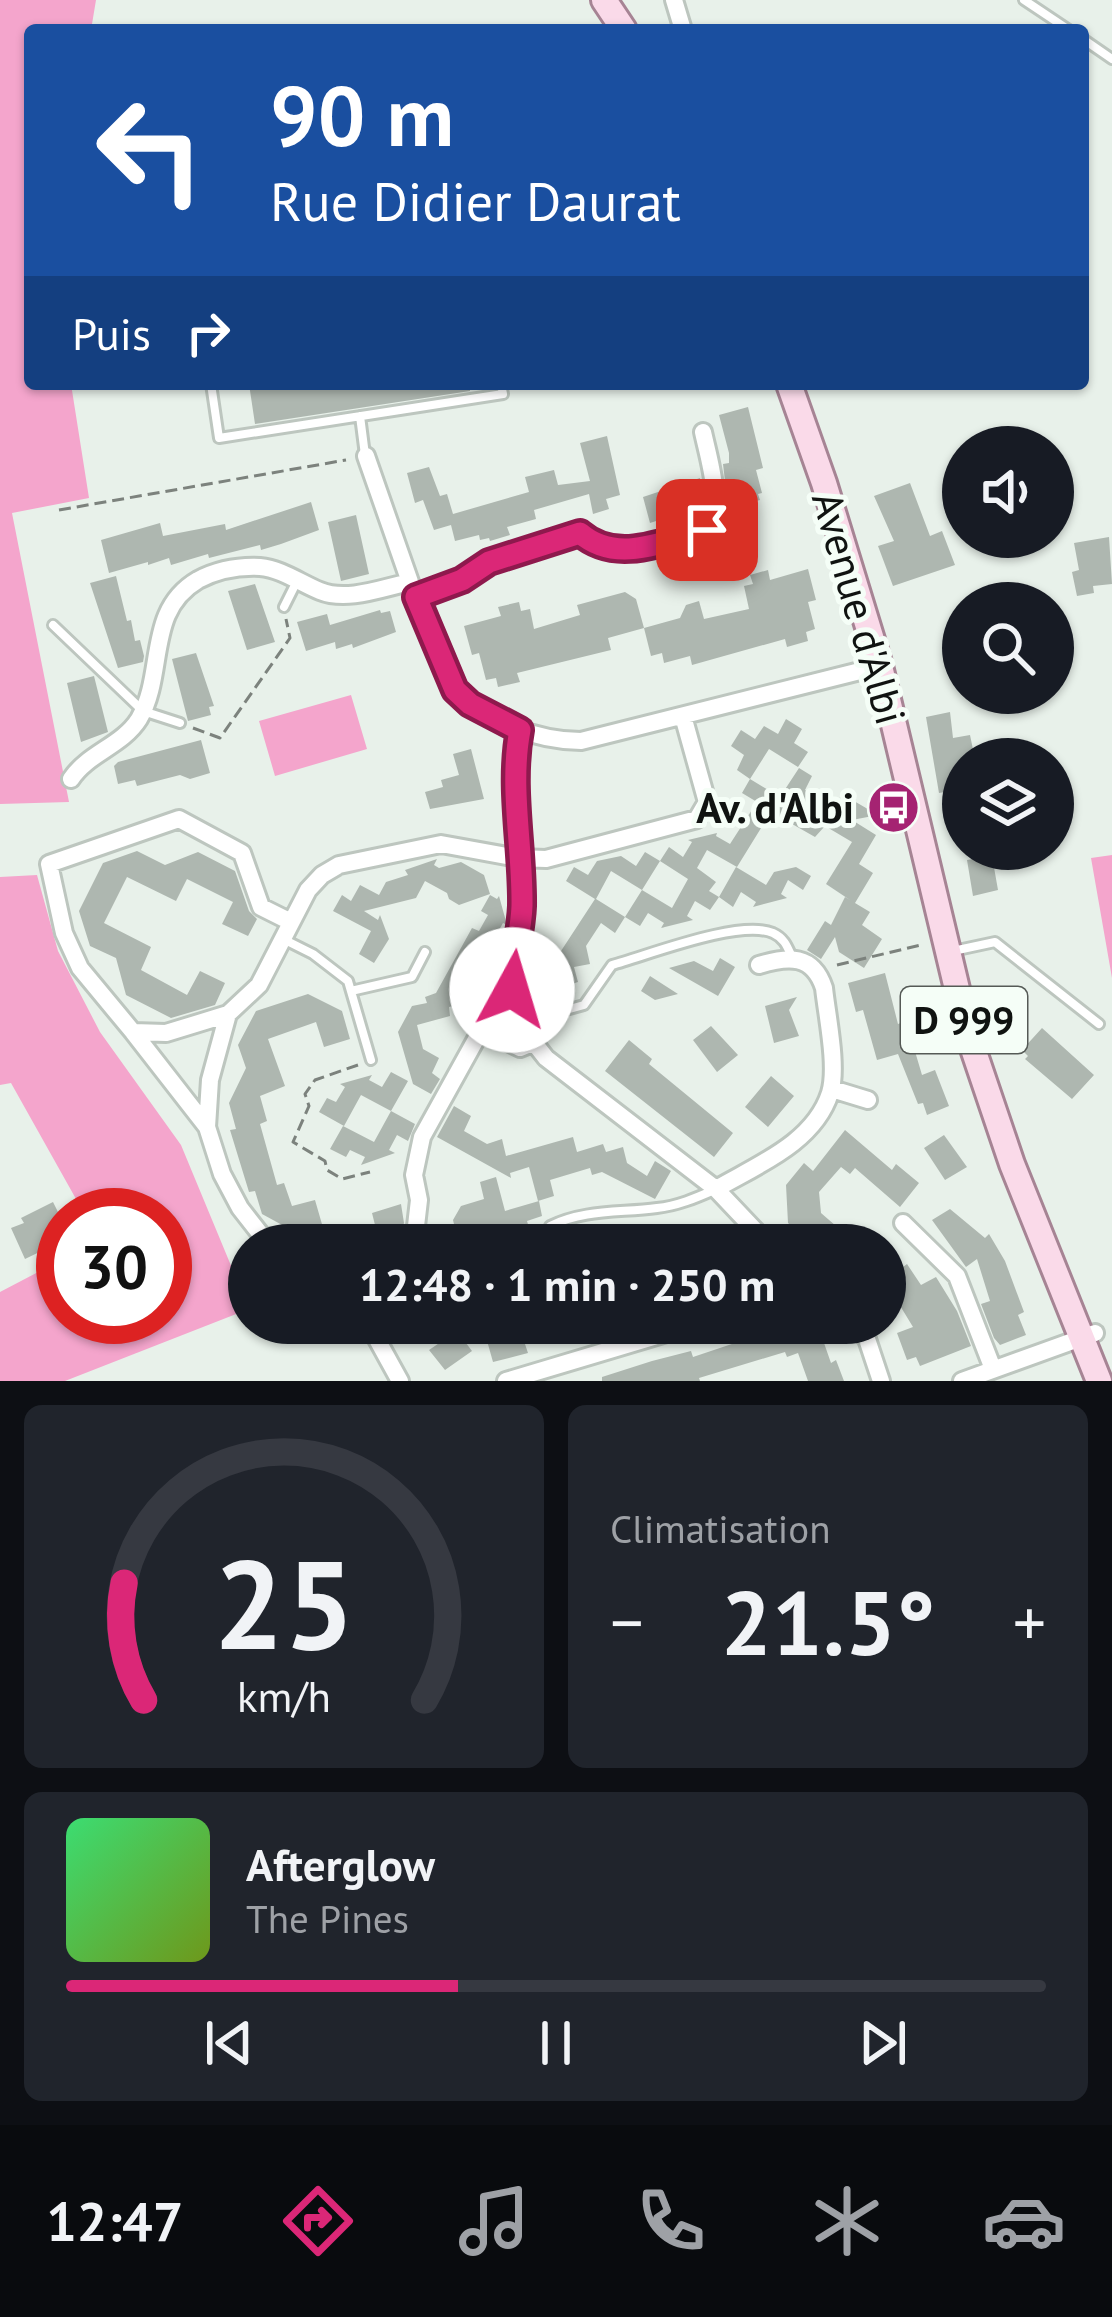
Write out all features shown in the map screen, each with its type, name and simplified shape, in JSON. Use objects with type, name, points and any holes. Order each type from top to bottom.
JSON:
[{"type":"main road","name":"Avenue d'Albi","points":[[791,390],[880,666],[937,948],[1012,1164],[1088,1335],[1101,1381]]},
{"type":"street","points":[[71,779],[119,743],[143,711],[151,693],[166,614],[191,585],[210,574],[238,567],[274,569],[324,593],[345,596],[413,590],[462,580],[489,562],[580,533],[607,550],[623,551],[707,530],[715,519],[715,506],[703,432]]},
{"type":"street","points":[[365,457],[455,690],[470,704],[520,730],[553,741],[581,741],[880,666]]},
{"type":"street","points":[[133,1031],[166,1033],[228,1014],[260,985],[308,890],[322,874],[339,865],[440,844],[546,859],[697,819],[707,802],[683,716]]},
{"type":"street","points":[[520,730],[514,762],[519,784],[522,907],[512,990],[521,1022],[532,1043],[716,1190],[749,1224]]},
{"type":"street","points":[[49,864],[179,819],[242,853],[261,908],[287,930]]},
{"type":"street","points":[[50,841],[49,864],[64,933],[80,968],[207,1127],[222,1174],[253,1224]]},
{"type":"street","points":[[716,1190],[801,1137],[832,1089],[820,974],[810,963],[792,958],[759,965]]},
{"type":"street","points":[[416,1224],[415,1156],[500,996],[512,990]]},
{"type":"street","points":[[207,1127],[210,1080],[228,1014]]},
{"type":"street","points":[[482,1029],[520,1048],[532,1043]]},
{"type":"street","points":[[832,1089],[868,1100]]},
{"type":"street","points":[[903,1223],[957,1276],[993,1369]]},
{"type":"street","points":[[962,1381],[1088,1335]]},
{"type":"street","points":[[380,1344],[400,1381]]},
{"type":"street","points":[[506,1381],[630,1344]]},
{"type":"street","points":[[868,1344],[881,1381]]},
{"type":"street","points":[[1101,1381],[1112,1377]]},
{"type":"lane","points":[[1024,0],[1060,24]]},
{"type":"lane","points":[[212,390],[219,438],[503,394],[502,390]]},
{"type":"lane","points":[[360,416],[365,457]]},
{"type":"lane","points":[[284,607],[298,580]]},
{"type":"lane","points":[[53,625],[143,711],[180,723]]},
{"type":"lane","points":[[521,1022],[584,1005],[612,965],[748,928],[773,933],[785,942],[792,958]]},
{"type":"lane","points":[[287,930],[348,981],[370,1060]]},
{"type":"lane","points":[[937,948],[995,942],[1099,1024]]},
{"type":"lane","points":[[351,991],[412,977],[425,952]]},
{"type":"lane","points":[[554,1224],[603,1211],[658,1208],[716,1190]]},
{"type":"path","points":[[59,510],[365,457]]},
{"type":"path","points":[[180,723],[220,738],[290,638],[284,607]]},
{"type":"path","points":[[820,974],[838,964],[937,948]]},
{"type":"path","points":[[370,1060],[316,1080],[305,1094],[309,1106],[293,1142],[326,1161],[327,1170],[342,1179],[370,1172]]},
{"type":"shaded area","points":[[0,0],[96,0],[92,24],[24,24],[24,390],[72,390],[89,498],[12,513],[69,802],[0,804]]},
{"type":"shaded area","points":[[351,695],[367,749],[275,776],[259,721]]},
{"type":"shaded area","points":[[1112,855],[1112,978],[1091,858]]},
{"type":"shaded area","points":[[37,875],[58,951],[100,1032],[181,1145],[228,1258],[228,1317],[192,1331],[192,1188],[70,1188],[11,1083],[0,1085],[0,877]]},
{"type":"shaded area","points":[[36,1273],[36,1344],[160,1344],[65,1381],[0,1381],[0,1292]]},
{"type":"building","points":[[250,390],[470,390],[470,391],[255,424]]},
{"type":"building","points":[[748,407],[763,468],[756,470],[762,493],[760,500],[737,506],[734,496],[727,498],[723,464],[729,463],[729,453],[719,415]]},
{"type":"building","points":[[607,436],[620,495],[606,499],[609,509],[593,514],[589,494],[534,510],[536,519],[507,527],[510,535],[490,541],[480,540],[479,535],[455,541],[451,525],[434,530],[423,500],[415,503],[407,473],[429,467],[440,496],[447,494],[453,514],[529,492],[525,477],[554,470],[558,485],[590,481],[580,443]]},
{"type":"building","points":[[700,478],[702,506],[650,523],[643,497]]},
{"type":"building","points":[[910,483],[930,536],[942,531],[942,558],[952,558],[955,565],[893,586],[878,546],[894,541],[874,496]]},
{"type":"building","points":[[311,502],[319,530],[281,544],[209,558],[208,554],[171,565],[169,558],[109,573],[101,540],[160,523],[163,536],[225,524],[226,530]]},
{"type":"building","points":[[356,515],[369,574],[341,581],[328,522]]},
{"type":"building","points":[[1109,537],[1112,584],[1093,586],[1094,593],[1077,596],[1072,572],[1079,570],[1074,543]]},
{"type":"building","points":[[808,569],[816,600],[808,602],[815,629],[806,632],[808,641],[787,647],[785,639],[692,665],[690,656],[664,663],[662,653],[651,656],[644,628],[680,618],[686,605],[699,601],[704,619],[749,609],[744,586],[753,584],[750,575],[768,570],[770,580]]},
{"type":"building","points":[[116,576],[127,621],[131,620],[144,656],[143,662],[118,668],[90,583]]},
{"type":"building","points":[[255,584],[275,642],[247,650],[228,591]]},
{"type":"building","points":[[625,592],[636,599],[644,628],[608,638],[611,650],[517,673],[520,682],[498,687],[496,678],[486,680],[479,653],[472,655],[464,626],[501,616],[498,607],[519,602],[521,611],[530,609],[534,629],[580,615],[577,605]]},
{"type":"building","points":[[390,611],[396,632],[353,648],[352,644],[336,649],[335,642],[306,651],[297,622],[327,614],[330,625]]},
{"type":"building","points":[[196,653],[214,706],[209,707],[211,715],[188,721],[172,659]]},
{"type":"building","points":[[94,676],[108,732],[81,742],[67,683]]},
{"type":"building","points":[[950,714],[953,738],[942,738],[942,792],[939,793],[926,717]]},
{"type":"building","points":[[786,719],[802,729],[794,743],[808,752],[798,767],[769,749],[750,779],[737,770],[744,755],[731,746],[741,730],[755,739],[764,726],[778,734]]},
{"type":"building","points":[[201,740],[210,773],[137,786],[135,780],[118,784],[114,766],[118,762]]},
{"type":"building","points":[[471,749],[484,799],[430,809],[425,792],[459,775],[453,754]]},
{"type":"building","points":[[799,768],[812,776],[805,790],[833,809],[842,794],[878,815],[852,820],[876,835],[859,864],[873,873],[855,903],[870,912],[862,925],[882,939],[864,968],[839,952],[835,937],[821,959],[807,950],[825,921],[831,925],[845,897],[850,900],[826,884],[852,842],[825,826],[815,837],[771,812],[737,867],[707,850],[697,868],[716,882],[709,891],[719,897],[710,910],[695,901],[687,916],[693,920],[661,928],[664,923],[648,913],[640,926],[625,917],[642,890],[672,908],[688,879],[660,861],[669,847],[683,857],[692,842],[688,840],[717,833],[730,844],[757,802],[742,793],[750,779],[780,797]]},
{"type":"building","points":[[137,851],[165,865],[198,852],[235,871],[249,911],[257,919],[248,936],[222,924],[233,902],[187,879],[176,901],[127,877],[104,923],[151,947],[141,970],[187,995],[200,971],[225,983],[215,1005],[171,1018],[126,995],[116,958],[90,946],[79,911],[103,863]]},
{"type":"building","points":[[645,852],[660,861],[642,890],[611,871],[596,899],[625,917],[615,933],[601,923],[586,946],[590,964],[574,967],[578,982],[562,987],[555,953],[561,951],[595,899],[566,881],[574,867],[588,875],[597,861],[621,856],[636,866]]},
{"type":"building","points":[[437,859],[434,865],[439,868],[461,862],[484,875],[490,894],[459,905],[425,881],[416,898],[364,911],[378,920],[380,915],[389,939],[374,963],[359,954],[371,931],[333,911],[342,895],[351,901],[360,885],[379,895],[386,882],[408,875],[405,870]]},
{"type":"building","points":[[736,867],[766,885],[774,872],[796,867],[811,876],[803,890],[788,880],[781,894],[787,898],[753,907],[756,902],[741,892],[733,907],[719,897]]},
{"type":"building","points":[[969,870],[994,870],[998,890],[973,896]]},
{"type":"building","points":[[490,895],[499,896],[507,925],[503,923],[495,937],[505,943],[492,977],[469,965],[457,988],[462,1004],[449,1007],[450,1016],[417,1025],[423,1049],[439,1058],[432,1073],[440,1079],[431,1094],[413,1084],[398,1032],[412,1006],[427,1003],[425,997],[436,993],[472,928],[479,931],[488,915],[481,911]]},
{"type":"building","points":[[720,958],[735,967],[718,996],[669,968],[694,961],[713,971]]},
{"type":"building","points":[[885,973],[898,1024],[906,1021],[922,1075],[935,1070],[949,1106],[927,1115],[898,1054],[877,1060],[863,1010],[856,1012],[848,983]]},
{"type":"building","points":[[650,976],[678,994],[655,1000],[641,991]]},
{"type":"building","points":[[308,994],[342,1011],[350,1039],[324,1047],[316,1022],[268,1039],[285,1086],[260,1096],[267,1121],[260,1124],[277,1185],[284,1183],[292,1206],[315,1200],[322,1224],[280,1224],[262,1214],[255,1191],[249,1192],[230,1130],[236,1129],[229,1103],[246,1068],[238,1045],[256,1011]]},
{"type":"building","points":[[797,997],[789,1010],[799,1036],[774,1043],[765,1006]]},
{"type":"building","points":[[711,1026],[738,1055],[717,1072],[693,1040]]},
{"type":"building","points":[[1042,1028],[1094,1075],[1072,1099],[1025,1059],[1028,1056],[1022,1050]]},
{"type":"building","points":[[629,1040],[652,1059],[649,1064],[733,1133],[714,1157],[605,1071]]},
{"type":"building","points":[[391,1072],[408,1081],[391,1111],[361,1095],[344,1126],[319,1112],[327,1098],[336,1102],[345,1087],[340,1084],[372,1075],[369,1080],[382,1087]]},
{"type":"building","points":[[771,1076],[794,1096],[768,1127],[745,1107]]},
{"type":"building","points":[[454,1106],[471,1116],[464,1131],[487,1144],[502,1139],[506,1156],[573,1137],[577,1152],[603,1144],[606,1152],[623,1147],[627,1163],[647,1176],[655,1161],[671,1171],[655,1199],[602,1172],[592,1175],[590,1168],[550,1180],[554,1196],[538,1201],[529,1167],[510,1173],[511,1178],[437,1137]]},
{"type":"building","points":[[391,1111],[415,1124],[408,1141],[397,1135],[389,1150],[395,1153],[361,1165],[365,1157],[350,1150],[346,1157],[330,1149],[343,1126],[374,1142]]},
{"type":"building","points":[[845,1130],[892,1170],[896,1164],[919,1183],[900,1207],[855,1168],[850,1174],[841,1167],[819,1192],[821,1213],[834,1224],[789,1224],[786,1185],[804,1163],[813,1171]]},
{"type":"building","points":[[944,1135],[967,1167],[945,1180],[924,1148]]},
{"type":"building","points":[[496,1177],[505,1211],[539,1201],[542,1216],[528,1224],[454,1224],[461,1206],[484,1199],[480,1182]]},
{"type":"building","points":[[401,1204],[404,1223],[375,1224],[372,1213]]},
{"type":"building","points":[[950,1209],[985,1238],[989,1234],[1024,1312],[1018,1315],[1026,1335],[1000,1345],[994,1338],[981,1304],[990,1301],[977,1259],[966,1267],[932,1220]]},
{"type":"building","points":[[36,1210],[36,1254],[25,1259],[11,1228],[24,1223],[21,1218]]},
{"type":"building","points":[[906,1265],[921,1285],[936,1277],[971,1346],[920,1366],[916,1357],[907,1360],[901,1344],[906,1344],[906,1330],[913,1327],[906,1316]]},
{"type":"building","points":[[438,1344],[467,1344],[472,1351],[445,1370],[429,1350]]},
{"type":"building","points":[[488,1344],[525,1344],[528,1353],[493,1362]]},
{"type":"building","points":[[732,1344],[824,1344],[844,1381],[808,1381],[798,1353],[787,1357],[785,1352],[700,1381],[602,1381],[602,1377],[652,1361],[691,1351],[693,1357]]},
{"type":"place","name":"Av. d'Albi","points":[[893,808]]},
{"type":"route","points":[[512,990],[522,907],[519,784],[514,762],[520,730],[470,704],[455,690],[416,597],[462,580],[489,562],[580,533],[607,550],[623,551],[707,530]]}]
